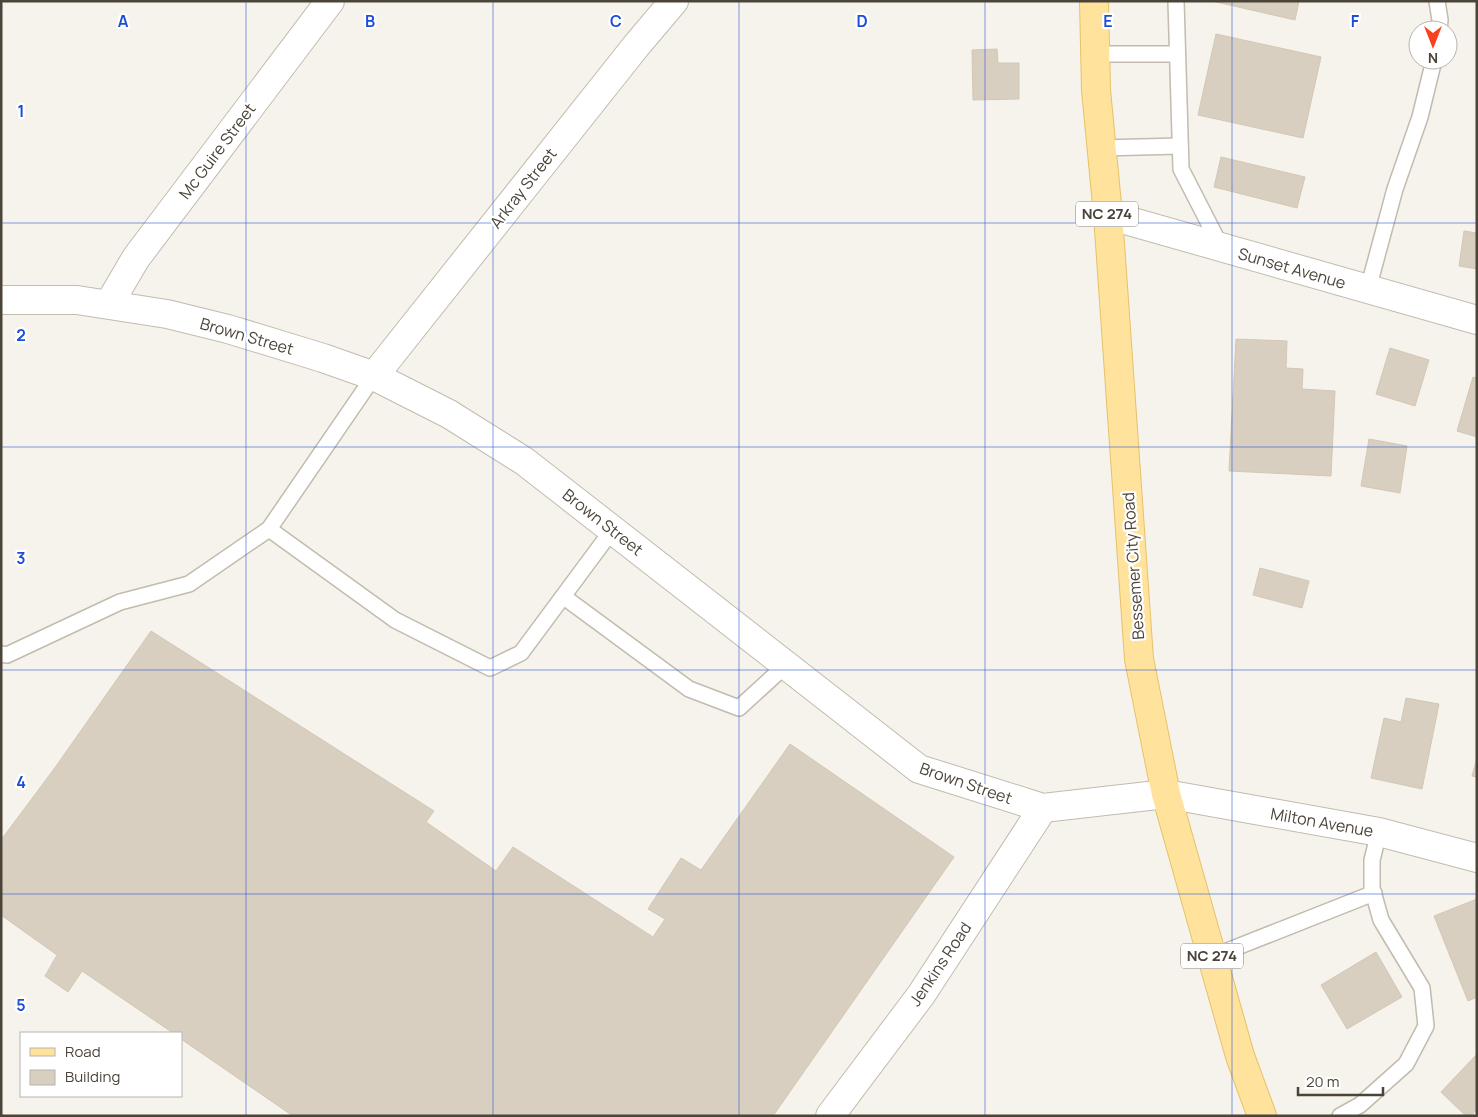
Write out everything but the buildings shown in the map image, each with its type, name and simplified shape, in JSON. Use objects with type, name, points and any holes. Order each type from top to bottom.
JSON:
[{"type":"main road","name":"Bessemer City Road","points":[[1094,1],[1096,90],[1108,216],[1139,659],[1166,794],[1240,1056],[1262,1116]]},
{"type":"street","name":"Mc Guire Street","points":[[109,304],[136,258],[330,1]]},
{"type":"street","name":"Arkray Street","points":[[374,376],[630,53],[674,1]]},
{"type":"street","name":"Sunset Avenue","points":[[1108,216],[1477,320]]},
{"type":"street","name":"Brown Street","points":[[1,300],[77,300],[167,314],[228,329],[323,358],[374,376],[449,414],[524,461],[918,770],[1044,808],[1166,794]]},
{"type":"street","name":"Milton Avenue","points":[[1166,794],[1380,832],[1477,858]]},
{"type":"street","name":"Jenkins Road","points":[[830,1116],[921,995],[1044,808]]},
{"type":"lane","points":[[1176,1],[1181,169],[1221,248]]},
{"type":"lane","points":[[1437,1],[1440,20]]},
{"type":"lane","points":[[1095,54],[1177,54]]},
{"type":"lane","points":[[1368,290],[1394,189],[1420,117],[1432,70]]},
{"type":"lane","points":[[1101,148],[1180,146]]},
{"type":"lane","points":[[1,654],[7,655],[120,602],[188,584],[269,529],[374,376]]},
{"type":"lane","points":[[269,529],[395,620],[490,668],[522,653],[613,530]]},
{"type":"lane","points":[[564,597],[689,689],[739,708],[786,665]]},
{"type":"lane","points":[[1340,1116],[1360,1105],[1406,1064],[1426,1026],[1422,988],[1381,920],[1372,888],[1372,860],[1380,832]]},
{"type":"lane","points":[[1212,957],[1374,892]]}]
